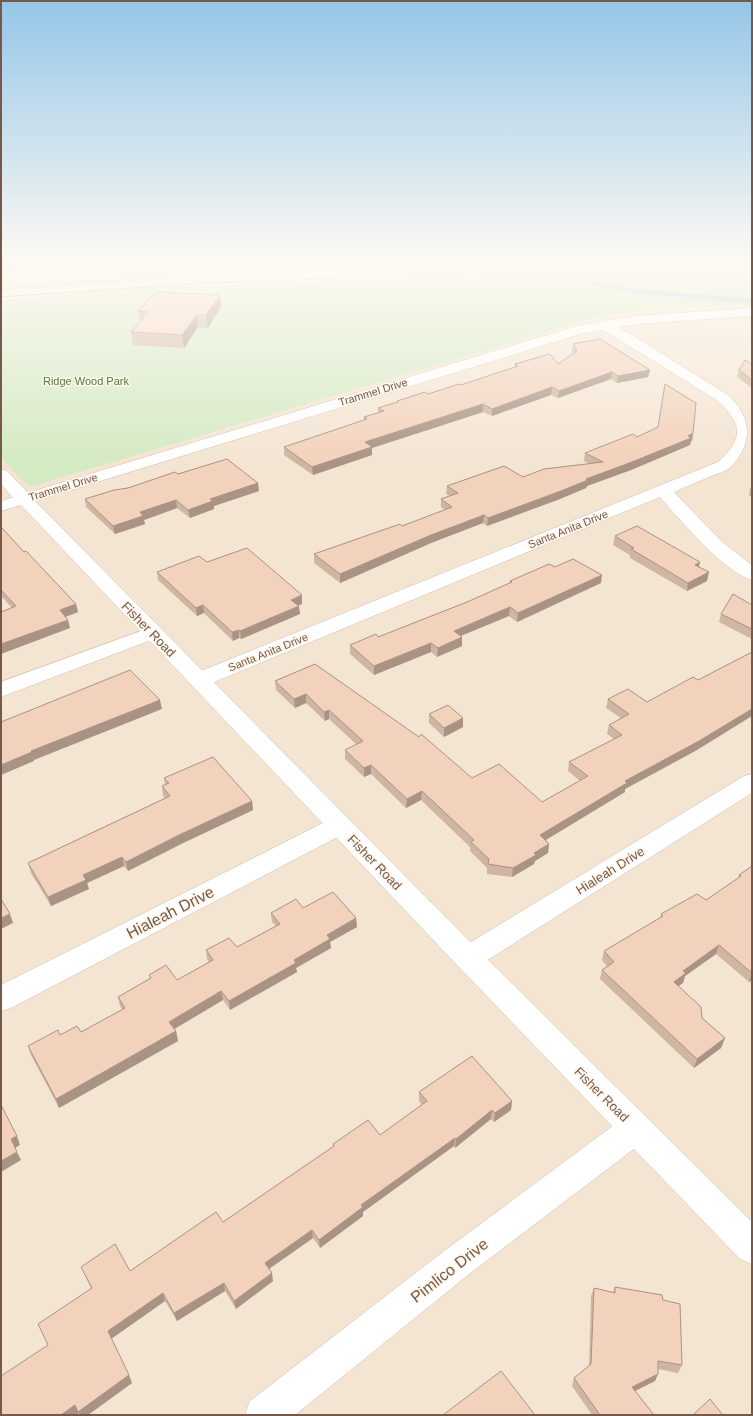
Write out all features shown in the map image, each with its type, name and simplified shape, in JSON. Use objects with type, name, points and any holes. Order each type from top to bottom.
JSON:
[{"type":"street","name":"Trammel Drive","points":[[12,503],[547,339],[585,329]]},
{"type":"street","name":"Santa Anita Drive","points":[[199,680],[724,465],[738,456],[747,444],[750,433],[746,420],[738,408],[612,329]]},
{"type":"street","name":"Fisher Road","points":[[1,474],[12,503],[152,633],[199,680],[468,958],[752,1247]]},
{"type":"street","points":[[663,490],[698,528],[743,568],[752,574]]},
{"type":"street","points":[[1,690],[152,633]]},
{"type":"street","name":"Hialeah Drive","points":[[468,958],[752,782]]},
{"type":"street","name":"Hialeah Drive","points":[[1,999],[340,825]]},
{"type":"street","name":"Pimlico Drive","points":[[264,1415],[456,1263],[636,1128]]},
{"type":"shaded area","points":[[556,329],[752,329],[752,1415],[1,1415],[1,458],[29,486]]},
{"type":"green space","name":"Ridge Wood Park","points":[[1,329],[556,329],[29,487],[1,458]]},
{"type":"building","points":[[133,329],[186,329],[182,335],[131,332]]},
{"type":"building","points":[[600,339],[650,370],[618,376],[612,372],[559,391],[552,387],[492,409],[483,404],[365,442],[372,447],[312,467],[284,447],[367,419],[364,417],[384,411],[378,408],[398,402],[397,401],[425,392],[428,394],[459,384],[461,385],[518,366],[515,364],[550,354],[558,364],[577,351],[573,344]]},
{"type":"building","points":[[745,360],[752,364],[752,380],[739,370]]},
{"type":"building","points":[[665,384],[696,403],[693,433],[688,436],[691,438],[586,479],[588,480],[561,491],[488,518],[484,515],[431,535],[340,574],[314,554],[400,524],[402,526],[452,507],[441,499],[458,493],[447,486],[504,466],[523,477],[544,469],[603,462],[585,453],[633,434],[637,437],[658,427]]},
{"type":"building","points":[[227,459],[258,483],[210,499],[213,501],[188,510],[176,500],[140,512],[143,516],[113,526],[85,499],[114,490],[128,488],[175,472],[178,474]]},
{"type":"building","points":[[637,526],[700,562],[695,565],[709,572],[688,583],[631,549],[634,548],[615,536]]},
{"type":"building","points":[[1,527],[76,604],[60,610],[68,620],[1,644],[1,612],[16,606],[1,590]]},
{"type":"building","points":[[247,548],[302,595],[291,600],[299,606],[240,631],[232,632],[203,605],[196,608],[157,572],[199,556],[207,562]]},
{"type":"building","points":[[573,559],[602,575],[518,613],[510,607],[454,631],[462,637],[438,648],[431,643],[374,666],[350,645],[376,634],[378,637],[467,602],[549,564],[555,567]]},
{"type":"building","points":[[733,594],[752,605],[752,629],[721,614]]},
{"type":"building","points":[[752,652],[752,709],[699,741],[625,781],[627,783],[540,835],[549,844],[534,853],[536,855],[513,868],[488,864],[489,859],[471,842],[474,840],[422,791],[407,799],[371,765],[364,768],[345,750],[363,741],[329,710],[324,712],[306,694],[294,699],[275,681],[315,664],[419,737],[421,734],[472,778],[499,764],[542,802],[588,776],[569,762],[622,735],[609,725],[629,714],[608,699],[628,689],[647,702],[693,677],[698,680]]},
{"type":"building","points":[[130,670],[160,700],[31,751],[32,752],[1,765],[1,722]]},
{"type":"building","points":[[448,705],[463,718],[444,728],[429,714]]},
{"type":"building","points":[[213,757],[252,801],[179,835],[126,862],[122,857],[83,875],[86,880],[48,897],[28,863],[170,796],[162,786],[169,783],[164,778]]},
{"type":"building","points":[[752,866],[752,973],[719,945],[683,971],[686,973],[674,982],[701,1007],[702,1018],[725,1038],[697,1059],[602,970],[614,962],[604,951],[663,916],[661,914],[697,894],[706,900],[741,876],[739,875]]},
{"type":"building","points":[[333,892],[356,918],[327,935],[330,939],[294,960],[296,963],[229,1001],[221,991],[169,1022],[176,1031],[56,1099],[28,1046],[58,1030],[60,1035],[77,1026],[81,1032],[125,1008],[118,997],[151,978],[149,975],[166,965],[177,980],[213,960],[206,950],[229,938],[237,947],[280,924],[271,913],[296,899],[303,908]]},
{"type":"building","points":[[1,899],[10,914],[1,918]]},
{"type":"building","points":[[472,1056],[512,1101],[495,1113],[492,1110],[456,1139],[455,1138],[361,1205],[363,1207],[319,1240],[312,1230],[265,1263],[272,1273],[234,1301],[224,1283],[174,1313],[163,1293],[108,1331],[129,1375],[78,1412],[75,1405],[61,1415],[1,1415],[1,1376],[48,1345],[38,1324],[92,1288],[81,1267],[115,1244],[130,1271],[216,1212],[223,1222],[334,1146],[333,1144],[368,1120],[380,1135],[427,1101],[419,1092]]},
{"type":"building","points":[[1,1105],[17,1136],[11,1139],[17,1152],[1,1161]]},
{"type":"building","points":[[615,1287],[662,1295],[663,1300],[680,1304],[682,1365],[658,1361],[658,1374],[632,1387],[654,1415],[600,1415],[574,1378],[591,1364],[594,1288],[615,1293]]},
{"type":"building","points":[[501,1371],[535,1415],[443,1415]]},
{"type":"building","points":[[710,1399],[723,1415],[693,1415]]}]
